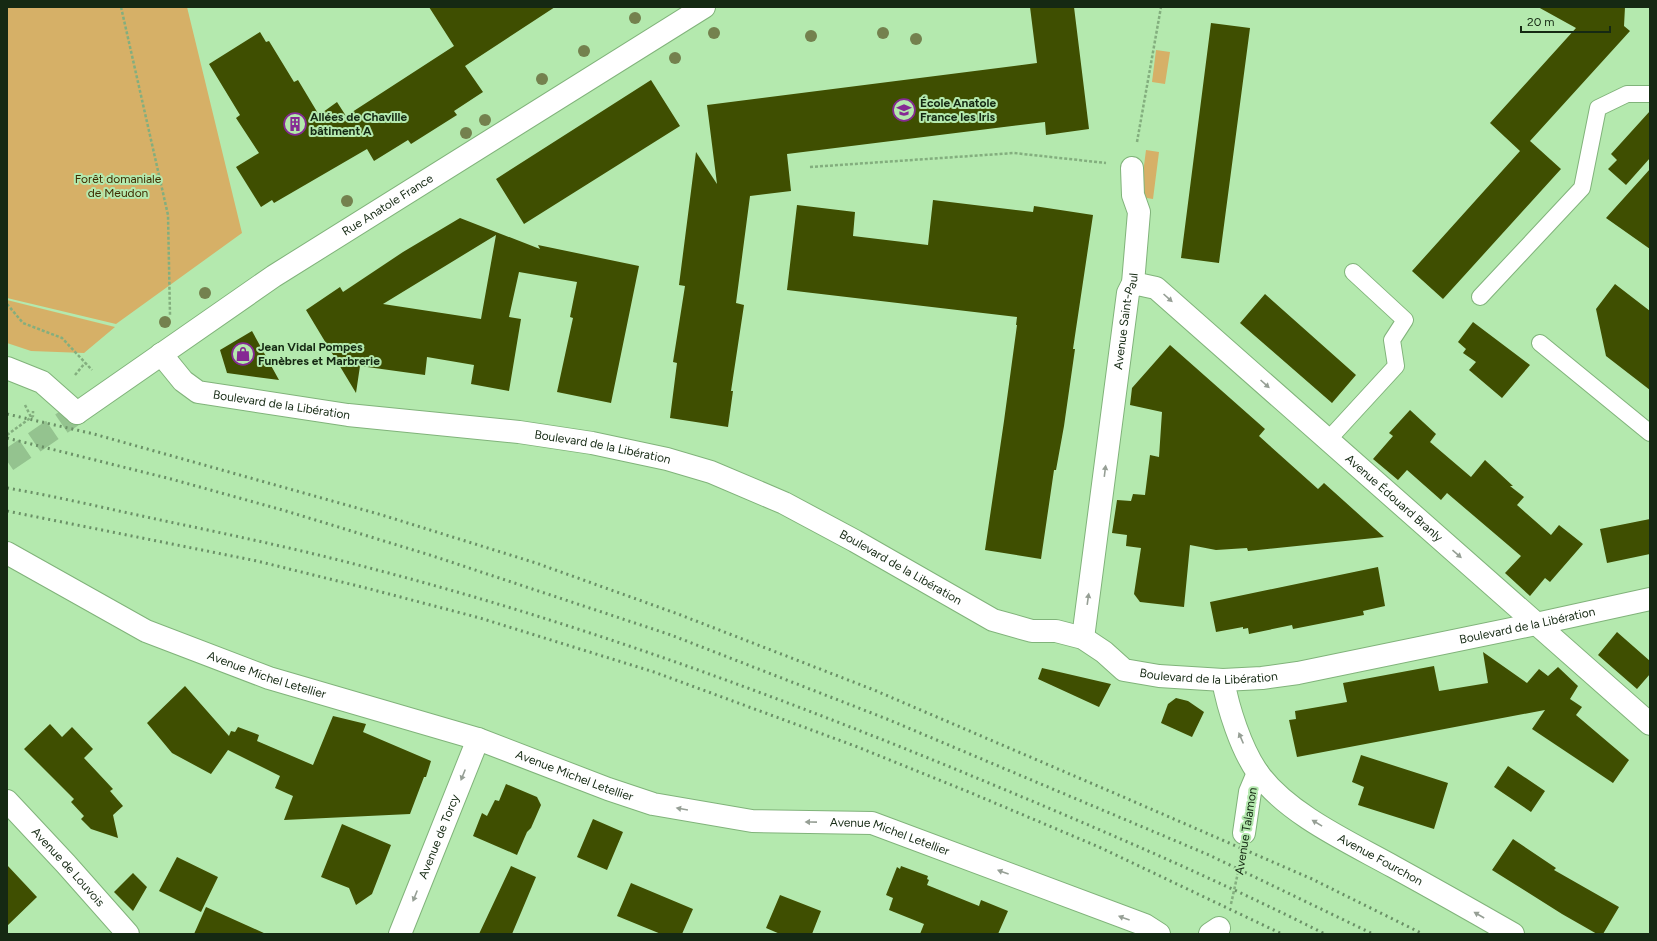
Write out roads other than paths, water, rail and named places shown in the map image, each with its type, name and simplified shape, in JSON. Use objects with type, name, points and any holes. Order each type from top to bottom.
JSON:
[{"type":"street","name":"Rue Anatole France","points":[[7,368],[42,382],[77,413],[274,276],[704,7]]},
{"type":"street","name":"Avenue Saint-Paul","points":[[1083,638],[1128,293],[1133,283],[1139,212],[1133,195],[1132,168]]},
{"type":"street","name":"Avenue Édouard Branly","points":[[1133,283],[1156,288],[1650,724]]},
{"type":"street","name":"Boulevard de la Libération","points":[[166,351],[183,381],[198,392],[348,416],[519,432],[592,443],[667,458],[711,472],[790,506],[855,541],[993,620],[1032,631],[1056,631],[1083,638],[1104,652],[1124,670],[1159,676],[1223,680],[1262,678],[1298,673],[1650,599]]},
{"type":"street","name":"Avenue Michel Letellier","points":[[7,553],[146,631],[269,678],[478,739],[608,789],[653,804],[752,821],[872,823],[1145,925],[1160,934]]},
{"type":"street","name":"Avenue Talamon","points":[[1223,680],[1227,703],[1250,759],[1258,773],[1250,792],[1244,833]]},
{"type":"street","name":"Avenue de Torcy","points":[[400,934],[478,739]]},
{"type":"street","name":"Avenue Fourchon","points":[[1258,773],[1281,797],[1312,820],[1513,934]]},
{"type":"street","name":"Avenue de Louvois","points":[[7,801],[66,864],[128,934]]},
{"type":"lane","points":[[1480,297],[1582,188],[1598,108],[1627,94],[1650,94]]},
{"type":"lane","points":[[1328,440],[1396,366],[1392,340],[1405,320],[1353,272]]},
{"type":"lane","points":[[1540,343],[1650,433]]},
{"type":"tunnel","points":[[7,461],[77,413]]},
{"type":"railway","points":[[7,414],[94,434],[382,515],[536,563],[678,614],[874,690],[1121,796],[1312,879],[1423,934]]},
{"type":"railway","points":[[7,438],[171,479],[286,511],[433,556],[671,635],[887,719],[1209,855],[1373,934]]},
{"type":"railway","points":[[7,488],[47,495],[324,556],[451,590],[599,636],[745,687],[960,771],[1098,829],[1235,890],[1325,934]]},
{"type":"railway","points":[[7,511],[257,561],[370,589],[480,618],[654,672],[855,746],[976,795],[1099,847],[1282,934]]},
{"type":"place","name":"École Anatole France les Iris","points":[[904,110]]},
{"type":"place","name":"Allées de Chaville bâtiment A","points":[[295,124]]},
{"type":"place","name":"Jean Vidal Pompes Funèbres et Marbrerie","points":[[243,354]]},
{"type":"park label","name":"Forêt domaniale de Meudon","points":[[118,186]]}]
